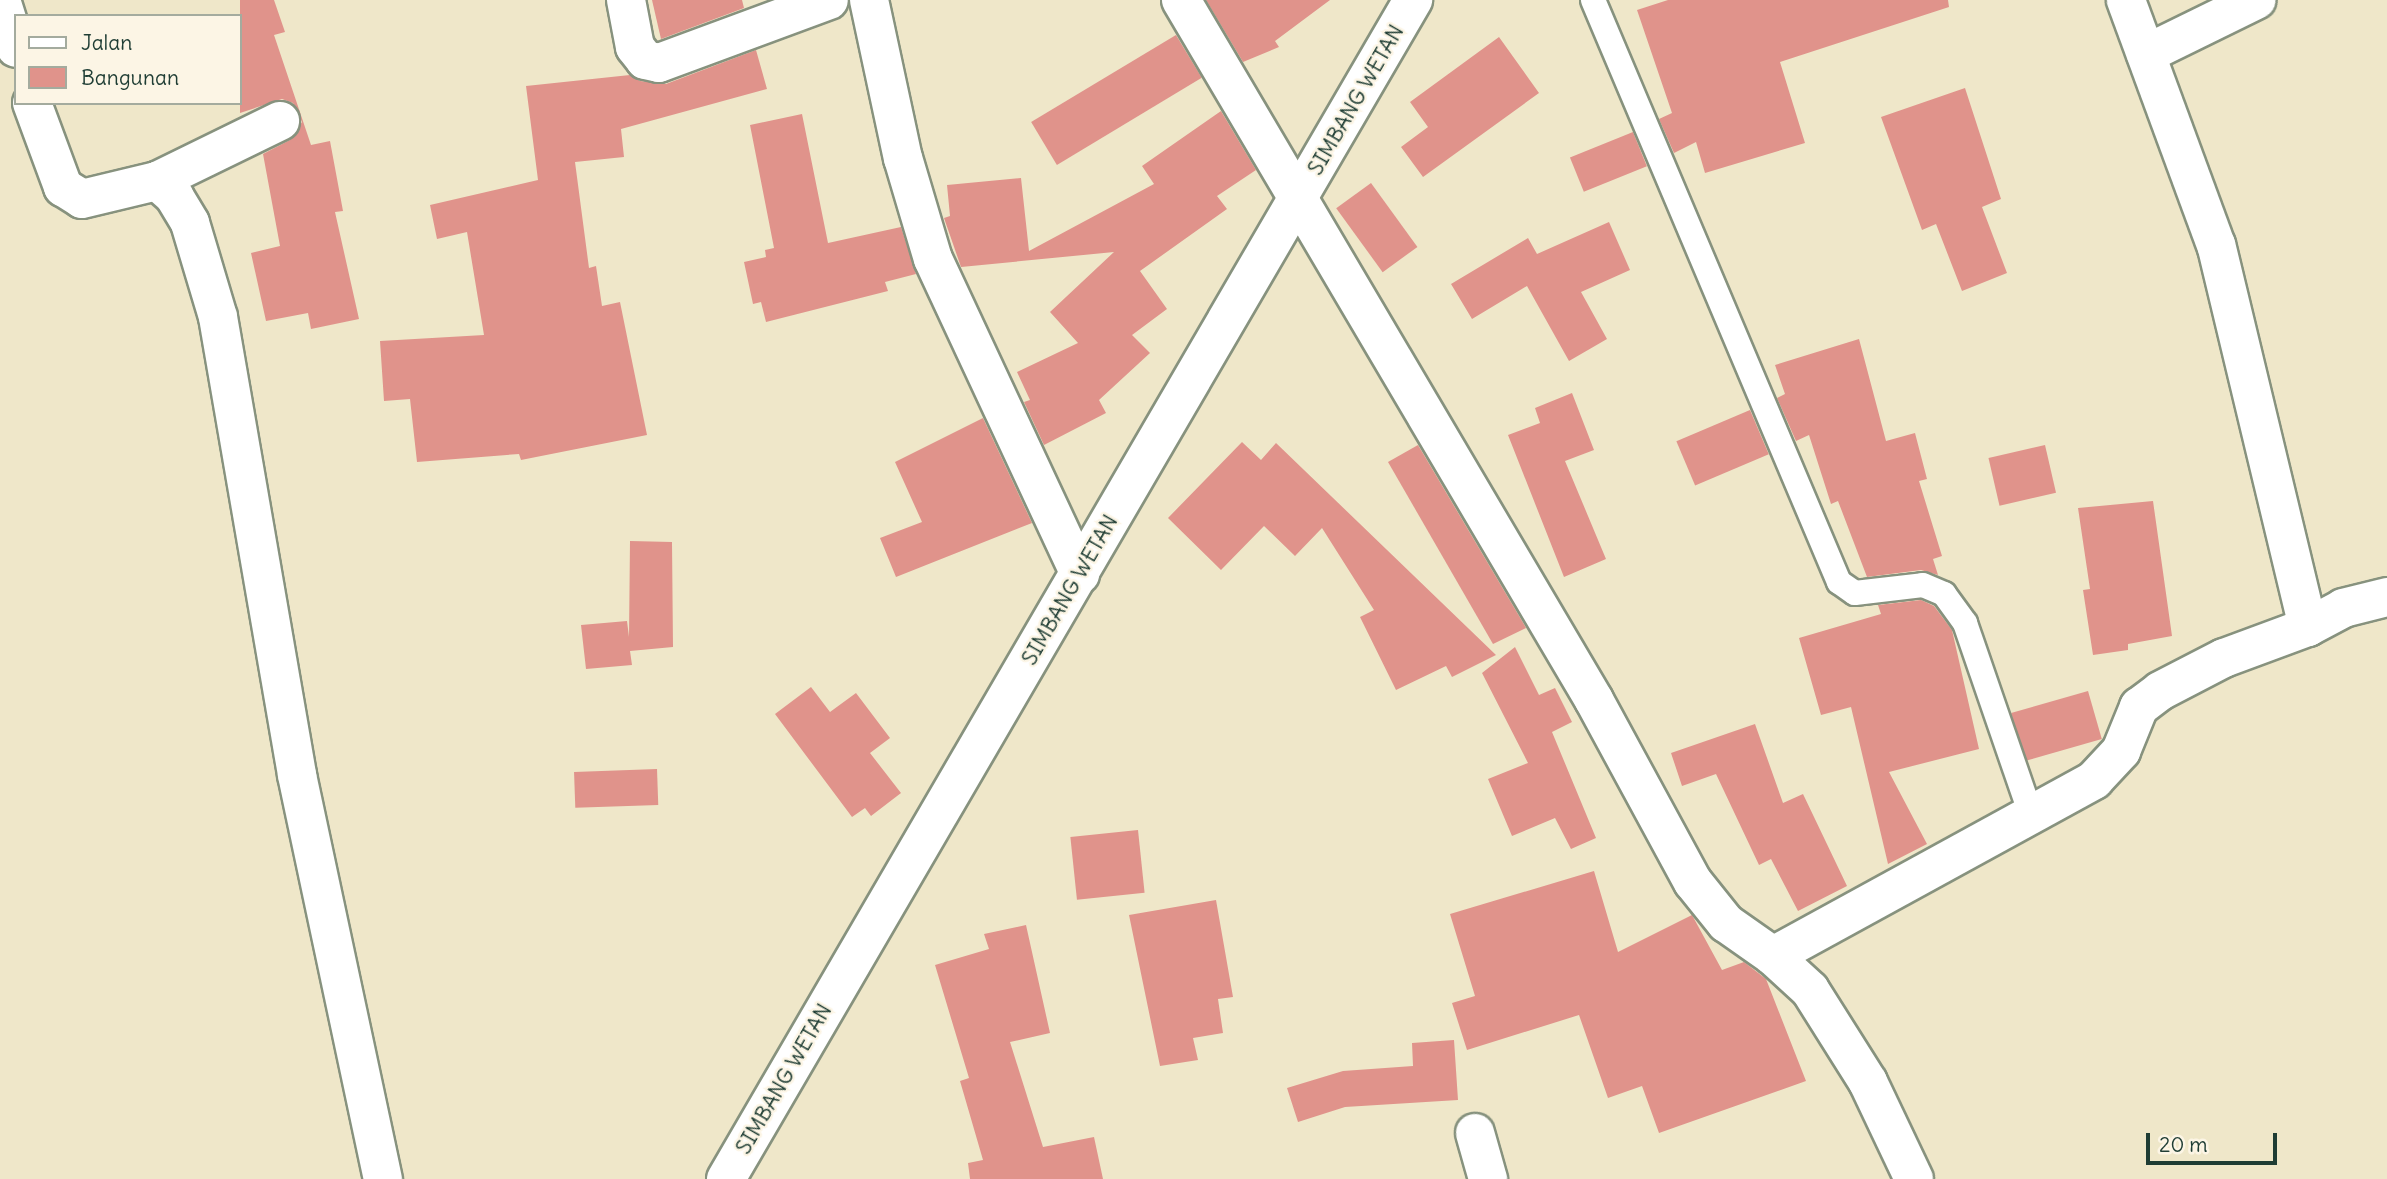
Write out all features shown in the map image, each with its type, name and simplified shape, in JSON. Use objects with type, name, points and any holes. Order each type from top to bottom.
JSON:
[{"type":"street","points":[[2,0],[14,41]]},
{"type":"street","points":[[626,0],[635,47],[645,60],[659,63],[829,0]]},
{"type":"street","points":[[869,0],[902,158],[933,259],[1080,574]]},
{"type":"street","points":[[1181,0],[1594,700],[1693,882],[1726,923],[1773,956],[1810,990],[1846,1048],[1914,1179]]},
{"type":"street","name":"SIMBANG WETAN","points":[[728,1178],[1413,0]]},
{"type":"street","points":[[2126,0],[2216,245],[2308,627]]},
{"type":"street","points":[[2146,54],[2256,0]]},
{"type":"street","points":[[33,105],[63,187],[82,199],[157,181],[280,121]]},
{"type":"street","points":[[157,181],[174,196],[190,223],[218,317],[297,775],[383,1179]]},
{"type":"street","points":[[1773,956],[2031,815],[2113,764],[2139,707],[2160,691],[2224,658],[2308,627],[2343,608],[2387,597]]},
{"type":"street","points":[[1475,1133],[1488,1179]]},
{"type":"lane","points":[[1593,0],[1839,582],[1855,593],[1923,585],[1944,594],[1965,623],[2031,815]]},
{"type":"building","points":[[240,0],[274,0],[285,32],[274,35],[311,145],[330,141],[343,211],[335,212],[359,319],[311,329],[308,313],[266,321],[251,253],[280,246],[263,154],[290,140],[302,122],[293,103],[282,99],[240,113]]},
{"type":"building","points":[[652,0],[742,0],[744,8],[661,39]]},
{"type":"building","points":[[1206,0],[1330,0],[1275,41],[1279,47],[1243,62]]},
{"type":"building","points":[[1668,0],[1948,0],[1949,7],[1780,62],[1805,143],[1705,173],[1696,142],[1674,153],[1659,119],[1672,113],[1637,10]]},
{"type":"building","points":[[1176,35],[1202,78],[1057,165],[1031,122]]},
{"type":"building","points":[[1499,37],[1539,93],[1423,177],[1401,147],[1428,127],[1410,102]]},
{"type":"building","points":[[756,50],[767,89],[621,129],[624,157],[575,162],[589,268],[596,266],[602,306],[620,302],[647,435],[521,460],[519,454],[417,462],[410,399],[384,401],[380,341],[484,335],[467,232],[437,239],[430,205],[538,180],[526,86],[630,75],[640,81],[666,84]]},
{"type":"building","points":[[1965,88],[2001,199],[1982,207],[2007,273],[1962,291],[1936,224],[1922,230],[1881,117]]},
{"type":"building","points":[[1221,111],[1256,170],[1217,196],[1227,209],[1140,271],[1167,309],[1132,335],[1150,353],[1099,400],[1106,413],[1044,445],[1024,402],[1030,400],[1017,372],[1078,343],[1050,312],[1114,252],[961,267],[944,218],[950,216],[947,185],[1021,178],[1029,251],[1154,184],[1142,166]]},
{"type":"building","points":[[802,114],[828,243],[901,227],[916,274],[885,282],[888,291],[766,322],[761,302],[753,304],[744,262],[766,257],[765,250],[774,248],[750,125]]},
{"type":"building","points":[[1633,132],[1647,166],[1584,192],[1570,157]]},
{"type":"building","points":[[1371,183],[1417,247],[1383,272],[1336,208]]},
{"type":"building","points":[[1609,222],[1630,270],[1581,292],[1607,339],[1569,361],[1527,286],[1472,319],[1451,284],[1528,238],[1537,254]]},
{"type":"building","points":[[1859,339],[1886,441],[1915,433],[1927,479],[1919,481],[1942,556],[1933,559],[1938,575],[1921,570],[1867,577],[1838,501],[1831,504],[1809,435],[1796,441],[1777,398],[1785,394],[1775,365]]},
{"type":"building","points":[[1572,393],[1594,450],[1565,461],[1606,559],[1564,577],[1508,435],[1540,423],[1535,408]]},
{"type":"building","points":[[1750,410],[1769,454],[1695,485],[1676,441]]},
{"type":"building","points":[[983,418],[1032,523],[896,577],[880,538],[922,522],[895,462]]},
{"type":"building","points":[[1242,442],[1261,460],[1276,443],[1496,655],[1452,677],[1446,666],[1396,690],[1360,617],[1374,610],[1322,528],[1295,556],[1264,526],[1221,570],[1168,518]]},
{"type":"building","points":[[1418,445],[1526,628],[1493,644],[1388,462]]},
{"type":"building","points":[[2045,445],[2056,493],[2000,506],[1988,458]]},
{"type":"building","points":[[2153,501],[2172,636],[2128,644],[2128,650],[2093,655],[2083,590],[2090,589],[2078,508]]},
{"type":"building","points":[[630,541],[672,542],[673,647],[630,651],[632,665],[586,669],[581,625],[627,621],[629,637]]},
{"type":"building","points":[[1921,600],[1934,606],[1952,630],[1979,749],[1889,772],[1927,844],[1888,864],[1851,707],[1821,715],[1799,638],[1881,614],[1878,605]]},
{"type":"building","points":[[1515,647],[1539,695],[1555,688],[1572,722],[1552,732],[1596,838],[1571,849],[1555,818],[1512,836],[1488,779],[1528,763],[1482,673]]},
{"type":"building","points":[[811,687],[830,712],[856,693],[890,738],[870,753],[901,793],[871,816],[865,808],[852,817],[775,714]]},
{"type":"building","points":[[2088,691],[2102,739],[2025,761],[2011,713]]},
{"type":"building","points":[[1755,724],[1783,803],[1803,794],[1847,886],[1798,911],[1771,859],[1759,865],[1716,774],[1682,786],[1671,753]]},
{"type":"building","points":[[657,769],[658,805],[575,808],[574,772]]},
{"type":"building","points":[[1138,830],[1145,893],[1077,900],[1070,837]]},
{"type":"building","points":[[1594,871],[1618,952],[1692,915],[1722,970],[1744,962],[1766,979],[1806,1081],[1659,1133],[1642,1086],[1608,1098],[1579,1015],[1467,1050],[1452,1003],[1475,996],[1450,914]]},
{"type":"building","points":[[1216,900],[1233,997],[1218,999],[1223,1033],[1193,1038],[1198,1060],[1160,1066],[1129,915]]},
{"type":"building","points":[[1026,925],[1050,1033],[1010,1042],[1043,1147],[1094,1137],[1103,1179],[970,1179],[968,1163],[983,1160],[960,1081],[969,1078],[935,965],[989,949],[984,934]]},
{"type":"building","points":[[1454,1040],[1458,1100],[1345,1107],[1298,1122],[1287,1088],[1343,1071],[1413,1066],[1412,1043]]}]
